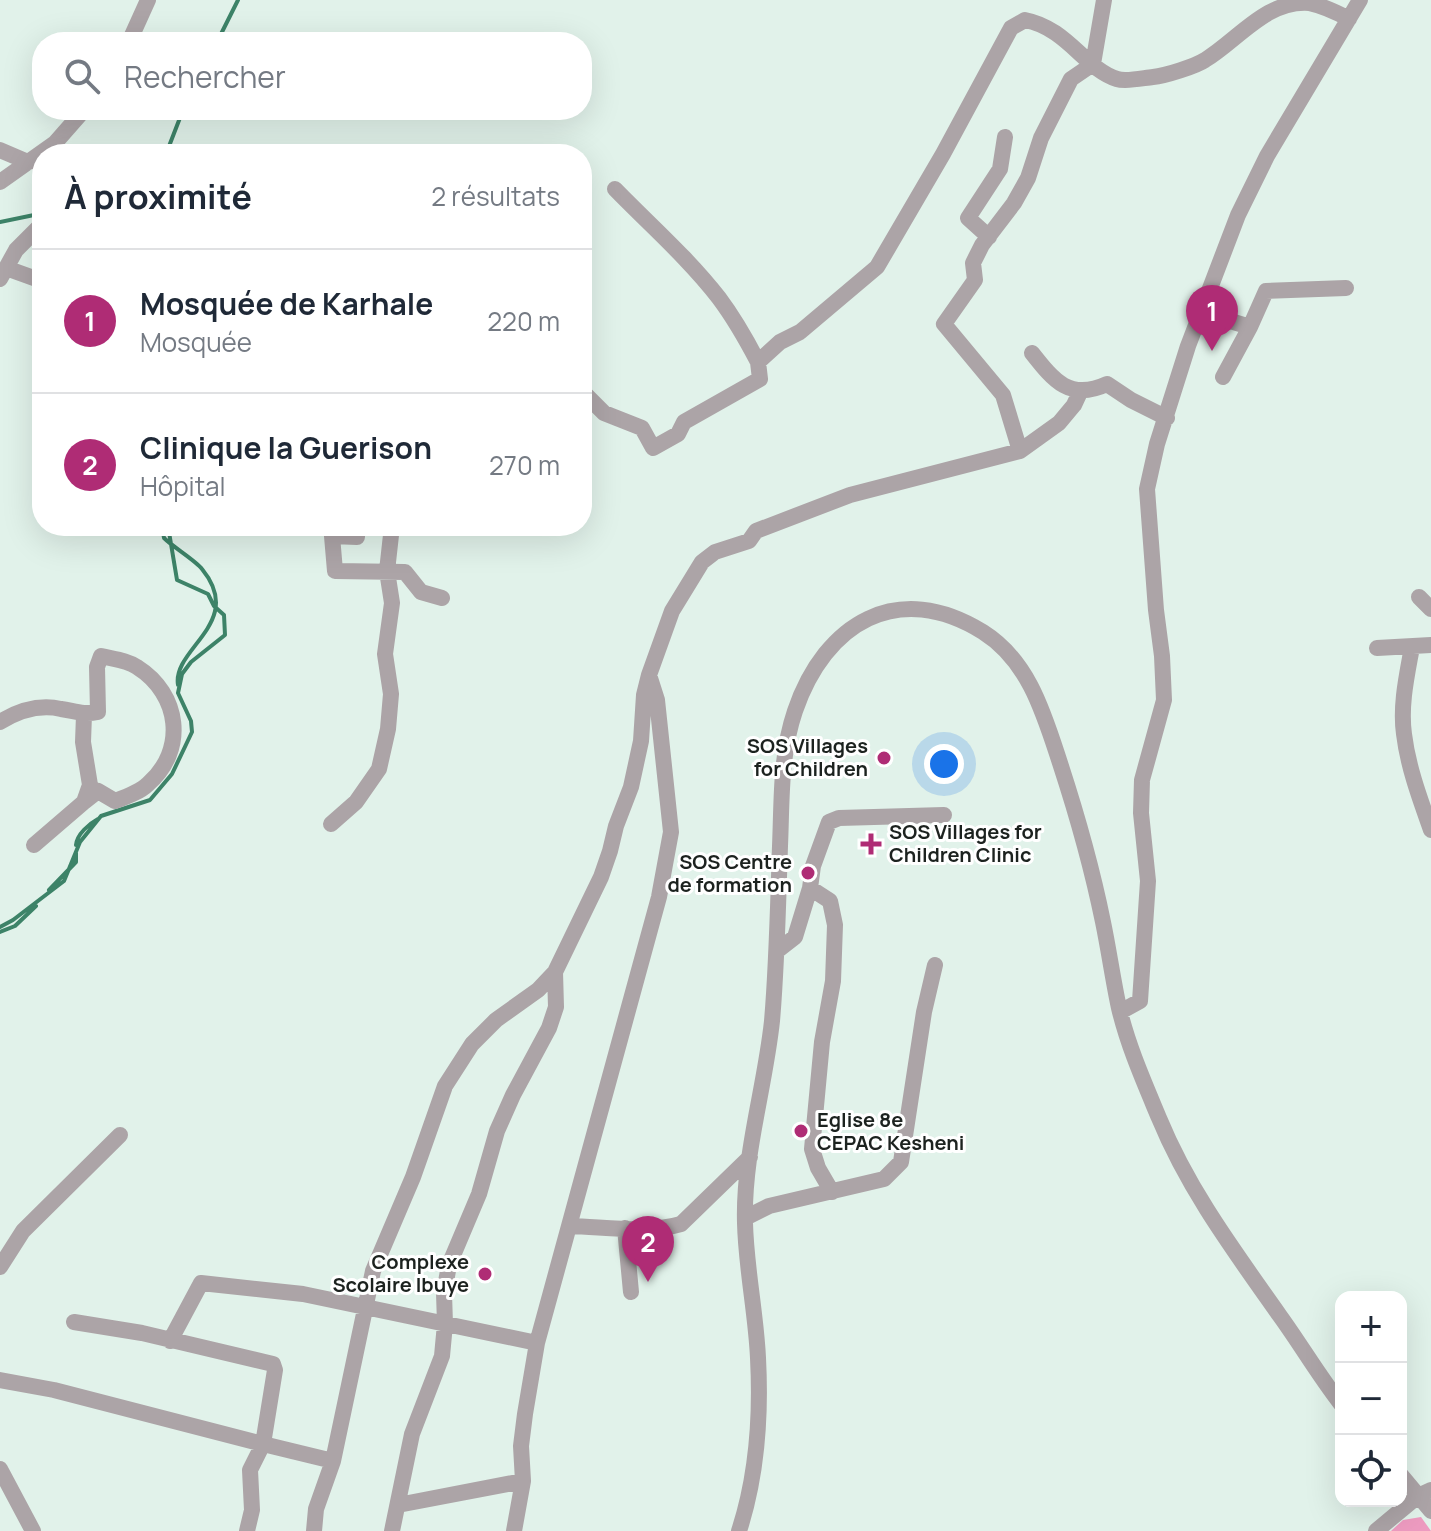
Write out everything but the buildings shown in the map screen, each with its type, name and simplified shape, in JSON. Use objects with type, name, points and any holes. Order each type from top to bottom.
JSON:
[{"type":"street","points":[[134,32],[148,0]]},
{"type":"street","points":[[1020,451],[1003,395],[944,324],[975,280],[973,263],[1028,178],[1041,138],[1071,79],[1093,64],[1104,0]]},
{"type":"street","points":[[1120,1012],[1140,1001],[1148,881],[1141,813],[1142,780],[1164,700],[1147,489],[1157,444],[1201,312],[1238,215],[1267,156],[1360,0]]},
{"type":"street","points":[[758,362],[780,342],[800,332],[877,267],[1011,28],[1025,20],[1047,27],[1118,80],[1158,77],[1204,62],[1252,22],[1275,7],[1289,3],[1307,3],[1349,19]]},
{"type":"street","points":[[54,144],[75,120]]},
{"type":"street","points":[[989,237],[968,218],[1000,169],[1005,137]]},
{"type":"street","points":[[0,150],[32,159]]},
{"type":"street","points":[[0,182],[32,162]]},
{"type":"street","points":[[592,401],[604,413],[642,428],[653,448],[678,434],[684,422],[760,379],[758,362],[718,296],[615,189]]},
{"type":"street","points":[[32,234],[16,250],[3,274],[32,279]]},
{"type":"street","points":[[1223,377],[1266,291],[1346,288]]},
{"type":"street","points":[[1201,312],[1250,327]]},
{"type":"street","points":[[1032,353],[1050,375],[1069,389],[1092,391],[1107,384],[1167,418]]},
{"type":"street","points":[[314,1531],[319,1498],[333,1461],[373,1271],[453,1071],[488,1028],[538,990],[555,972],[601,877],[631,787],[641,741],[644,695],[649,675],[672,611],[702,562],[715,552],[749,541],[756,531],[850,495],[1020,451],[1059,423],[1074,405],[1081,390]]},
{"type":"street","points":[[357,536],[332,536],[335,571],[405,572],[421,592],[442,598]]},
{"type":"street","points":[[331,824],[356,802],[379,769],[388,729],[391,694],[385,654],[392,603],[387,571],[391,536]]},
{"type":"street","points":[[739,1531],[760,1416],[758,1354],[748,1280],[745,1218],[750,1157],[771,1025],[785,745],[806,685],[826,653],[871,615],[899,609],[929,609],[967,622],[996,641],[1017,662],[1037,697],[1090,864],[1120,1012],[1134,1058],[1180,1167],[1213,1222],[1335,1395]]},
{"type":"street","points":[[1377,648],[1431,645]]},
{"type":"street","points":[[1412,647],[1404,690],[1403,732],[1415,785],[1431,830]]},
{"type":"street","points":[[0,722],[15,713],[34,708],[57,708],[84,715],[98,712],[97,667],[101,656],[140,668],[163,692],[173,715],[175,741],[165,763],[148,785],[115,801],[98,791],[34,845]]},
{"type":"street","points":[[514,1531],[523,1481],[523,1425],[537,1343],[659,897],[671,832],[657,700],[649,675]]},
{"type":"street","points":[[84,715],[83,742],[90,785],[84,802]]},
{"type":"street","points":[[777,951],[795,937],[810,888],[813,866],[829,822],[839,818],[944,815]]},
{"type":"street","points":[[810,888],[830,901],[835,925],[833,981],[822,1042],[812,1149],[818,1168],[832,1192]]},
{"type":"street","points":[[745,1218],[769,1206],[884,1179],[901,1162],[924,1012],[935,965]]},
{"type":"street","points":[[392,1531],[412,1434],[442,1356],[444,1293],[449,1265],[479,1194],[497,1131],[549,1028],[556,1007],[555,972]]},
{"type":"street","points":[[0,1267],[23,1231],[120,1135]]},
{"type":"street","points":[[570,1226],[625,1228],[681,1224],[750,1157]]},
{"type":"street","points":[[625,1228],[631,1292]]},
{"type":"street","points":[[170,1341],[201,1283],[303,1294],[537,1343]]},
{"type":"street","points":[[74,1322],[142,1333],[273,1364],[275,1370],[263,1444],[250,1470],[252,1510],[247,1531]]},
{"type":"street","points":[[0,1380],[54,1390],[333,1461]]},
{"type":"street","points":[[0,1469],[33,1531]]},
{"type":"street","points":[[1407,1480],[1425,1493],[1431,1511]]},
{"type":"street","points":[[398,1505],[523,1481]]},
{"type":"street","points":[[1376,1531],[1425,1493]]},
{"type":"shaded area","points":[[1421,1517],[1431,1531],[1391,1531],[1403,1520]]},
{"type":"waterway","points":[[222,32],[238,0]]},
{"type":"waterway","points":[[170,144],[179,120]]},
{"type":"waterway","points":[[0,222],[32,215]]},
{"type":"waterway","points":[[164,536],[202,569],[213,588],[216,605],[212,620],[185,659],[179,672],[178,685]]},
{"type":"waterway","points":[[0,927],[64,881],[80,842],[101,816],[150,800],[172,774],[192,732],[191,721],[178,693],[182,674],[191,662],[225,635],[224,615],[214,606],[208,594],[177,580],[170,536]]},
{"type":"waterway","points":[[76,845],[81,833],[98,819]]},
{"type":"waterway","points":[[49,890],[76,862],[76,853]]},
{"type":"waterway","points":[[0,932],[15,926],[36,906]]},
{"type":"place","name":"Mosquée de Karhale","points":[[1212,351]]},
{"type":"place","name":"SOS Villages for Children","points":[[884,758]]},
{"type":"place","name":"SOS Villages for Children Clinic","points":[[871,844]]},
{"type":"place","name":"SOS Centre de formation","points":[[808,873]]},
{"type":"place","name":"Eglise 8e CEPAC Kesheni","points":[[801,1131]]},
{"type":"place","name":"Complexe Scolaire Ibuye","points":[[485,1274]]},
{"type":"place","name":"Clinique la Guerison","points":[[648,1282]]}]
